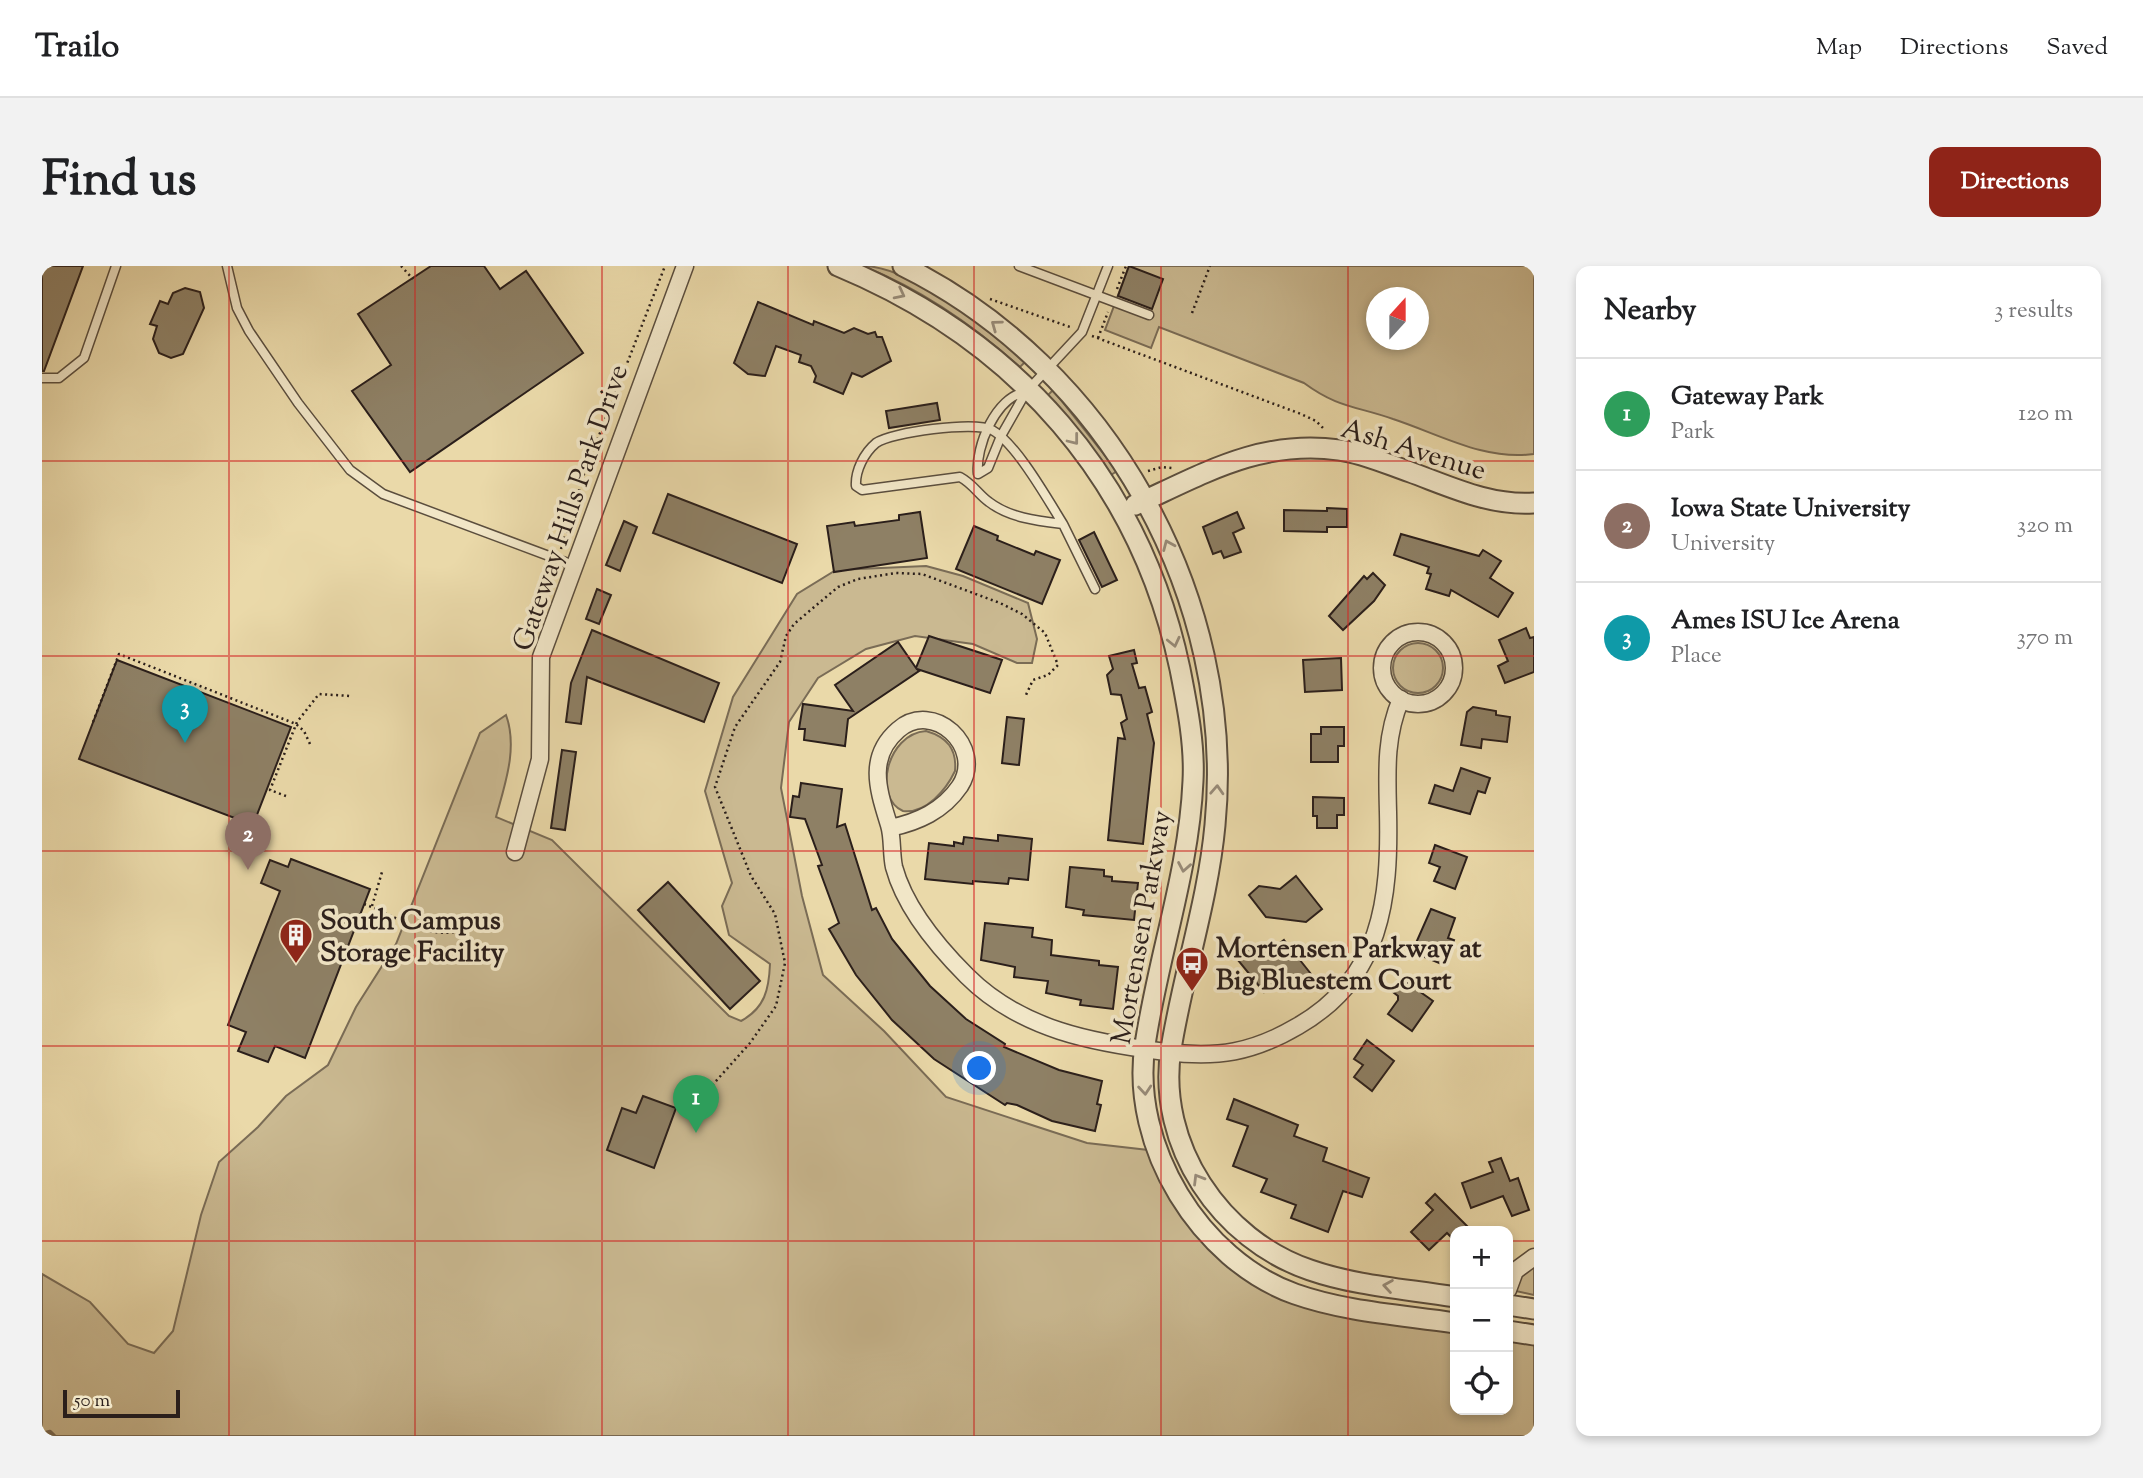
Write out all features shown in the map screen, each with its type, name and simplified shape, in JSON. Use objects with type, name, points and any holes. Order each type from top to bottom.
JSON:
[{"type":"street","name":"Gateway Hills Park Drive","points":[[515,852],[540,759],[541,657],[685,266]]},
{"type":"street","name":"Mortensen Parkway","points":[[838,266],[902,295],[940,317],[1028,390],[1093,464],[1144,553],[1173,635],[1190,722],[1194,776],[1185,865],[1144,1049],[1146,1112],[1157,1151],[1200,1225],[1227,1252],[1258,1275],[1293,1293],[1336,1306],[1450,1322]]},
{"type":"street","name":"Mortensen Parkway","points":[[903,266],[1001,328],[1048,369],[1116,452],[1146,500],[1172,554],[1197,625],[1209,681],[1218,775],[1209,866],[1170,1053],[1172,1107],[1188,1160],[1218,1209],[1245,1235],[1276,1256],[1342,1279],[1450,1296]]},
{"type":"street","name":"Ash Avenue","points":[[1122,511],[1227,463],[1263,451],[1288,447],[1340,450],[1369,457],[1486,500],[1534,503]]},
{"type":"street","points":[[1415,632],[1437,637],[1452,656],[1452,680],[1436,699],[1425,703],[1401,699],[1385,682],[1383,660],[1387,650],[1394,641],[1415,632]]},
{"type":"street","points":[[890,828],[907,824],[939,809],[953,796],[964,779],[968,763],[964,747],[950,728],[927,720],[898,729],[880,758],[876,780],[879,801],[890,828],[895,869],[905,892],[947,956],[972,980],[1009,1008],[1054,1031],[1102,1044],[1170,1053],[1221,1055],[1255,1048],[1316,1016],[1345,987],[1366,959],[1381,919],[1387,886],[1387,758],[1391,722],[1401,699]]},
{"type":"street","points":[[1508,1289],[1515,1271],[1534,1257]]},
{"type":"street","points":[[1513,1306],[1534,1309]]},
{"type":"street","points":[[1513,1332],[1534,1335]]},
{"type":"lane","points":[[42,378],[59,378],[84,358],[116,266]]},
{"type":"lane","points":[[227,266],[237,308],[249,331],[298,403],[350,470],[383,494],[573,565]]},
{"type":"lane","points":[[1019,266],[1149,314]]},
{"type":"lane","points":[[973,484],[978,474],[988,468],[1000,436],[1028,390],[1082,332],[1108,266]]},
{"type":"lane","points":[[978,474],[976,461],[999,408],[1010,397],[1028,390]]},
{"type":"lane","points":[[1063,524],[1027,520],[990,503],[973,484],[960,477],[862,490],[856,485],[855,474],[876,443],[889,437],[957,427],[989,428],[1000,436],[1032,475],[1063,524],[1095,589]]},
{"type":"path","points":[[401,266],[413,279]]},
{"type":"path","points":[[564,540],[584,474],[665,266]]},
{"type":"path","points":[[1192,313],[1210,266]]},
{"type":"path","points":[[984,297],[1301,414],[1315,421],[1325,431]]},
{"type":"path","points":[[1142,474],[1162,467],[1171,468]]},
{"type":"path","points":[[678,1097],[679,1108],[691,1109],[702,1100],[751,1043],[776,1006],[785,963],[780,926],[751,876],[715,787],[735,727],[780,662],[786,636],[794,624],[838,587],[858,579],[896,573],[922,573],[1000,603],[1022,614],[1045,633],[1058,666],[1048,675],[1033,680],[1025,697]]},
{"type":"path","points":[[93,722],[118,654],[296,724],[304,731],[310,744]]},
{"type":"path","points":[[286,796],[269,789],[296,724],[319,694],[350,696]]},
{"type":"path","points":[[372,907],[382,872]]},
{"type":"path","points":[[365,904],[442,935],[457,933],[474,926]]},
{"type":"shaded area","points":[[863,266],[904,276],[926,288],[970,318],[1025,362],[1020,367],[984,337],[926,297]]},
{"type":"shaded area","points":[[1129,266],[1534,266],[1534,454],[1497,454],[1462,445],[1393,419],[1337,402],[1304,383],[1159,327],[1151,348],[1105,330]]},
{"type":"shaded area","points":[[1053,390],[1117,471],[1111,475],[1048,395]]},
{"type":"shaded area","points":[[926,566],[963,576],[1028,603],[1037,639],[1032,663],[1017,663],[973,644],[915,636],[866,649],[818,678],[789,722],[781,788],[802,896],[823,975],[884,1031],[946,1097],[1087,1143],[1157,1151],[1227,1252],[1334,1314],[1450,1332],[1450,1415],[1513,1415],[1513,1342],[1534,1345],[1534,1436],[42,1436],[42,1274],[90,1302],[128,1344],[154,1353],[173,1331],[201,1215],[219,1162],[258,1127],[286,1096],[328,1065],[356,1007],[396,944],[480,733],[506,715],[511,740],[510,753],[496,817],[552,840],[729,1016],[741,1021],[756,1010],[767,990],[770,964],[729,935],[722,906],[732,883],[705,791],[733,697],[797,594],[836,570]]},
{"type":"shaded area","points":[[1418,643],[1436,650],[1443,668],[1436,686],[1418,693],[1400,686],[1393,668],[1400,650]]},
{"type":"shaded area","points":[[926,731],[945,740],[949,745],[954,756],[955,771],[946,786],[927,805],[920,809],[903,811],[894,804],[888,793],[888,767],[901,743],[912,735]]},
{"type":"shaded area","points":[[1534,1265],[1534,1295],[1516,1291],[1522,1273]]},
{"type":"building","points":[[42,266],[83,266],[44,371],[42,371]]},
{"type":"building","points":[[431,266],[484,266],[500,289],[526,271],[583,353],[410,472],[352,391],[391,365],[358,314]]},
{"type":"building","points":[[1129,266],[1163,279],[1152,309],[1118,296]]},
{"type":"building","points":[[185,288],[200,292],[204,308],[183,354],[171,358],[159,353],[153,339],[157,326],[150,324],[160,301],[168,304],[173,293]]},
{"type":"building","points":[[758,302],[813,325],[814,321],[844,333],[854,328],[868,334],[875,332],[877,337],[882,337],[891,361],[862,377],[852,373],[843,394],[814,382],[816,376],[811,366],[799,362],[801,355],[776,346],[765,376],[748,374],[734,363]]},
{"type":"building","points":[[937,403],[940,420],[889,428],[886,411]]},
{"type":"building","points":[[668,494],[797,544],[782,583],[653,533]]},
{"type":"building","points":[[1327,508],[1347,509],[1347,527],[1327,527],[1327,532],[1284,531],[1284,510],[1327,511]]},
{"type":"building","points":[[920,512],[927,558],[834,572],[827,526],[854,522],[855,526],[899,520],[899,515]]},
{"type":"building","points":[[1237,512],[1244,528],[1233,533],[1241,552],[1224,558],[1221,551],[1213,554],[1203,527]]},
{"type":"building","points":[[624,521],[637,527],[620,571],[606,565]]},
{"type":"building","points":[[974,526],[998,536],[997,540],[1034,555],[1036,551],[1060,560],[1042,604],[956,569]]},
{"type":"building","points":[[1094,532],[1117,580],[1102,587],[1079,540]]},
{"type":"building","points":[[1401,534],[1479,556],[1483,550],[1501,561],[1490,578],[1513,593],[1498,617],[1451,590],[1449,596],[1426,589],[1431,574],[1427,573],[1429,567],[1394,555]]},
{"type":"building","points":[[1373,573],[1385,585],[1374,601],[1343,630],[1329,616],[1364,576],[1367,579]]},
{"type":"building","points":[[597,589],[611,595],[599,624],[586,619]]},
{"type":"building","points":[[1526,628],[1530,638],[1534,637],[1534,672],[1505,683],[1498,666],[1508,661],[1499,640]]},
{"type":"building","points":[[592,630],[719,683],[704,722],[587,677],[581,724],[566,722],[571,683]]},
{"type":"building","points":[[929,636],[1002,660],[990,693],[917,669],[919,671],[848,719],[845,746],[804,740],[805,729],[799,729],[803,704],[853,711],[835,685],[898,642],[916,668]]},
{"type":"building","points":[[1134,650],[1137,663],[1132,664],[1139,688],[1145,687],[1152,712],[1147,714],[1154,743],[1143,844],[1108,840],[1118,738],[1125,739],[1121,723],[1127,719],[1121,695],[1111,694],[1107,675],[1113,669],[1109,656]]},
{"type":"building","points":[[1341,658],[1342,690],[1305,692],[1303,660]]},
{"type":"building","points":[[117,660],[291,727],[253,825],[79,759]]},
{"type":"building","points":[[1473,707],[1496,711],[1496,715],[1510,717],[1507,742],[1482,739],[1481,748],[1461,745],[1467,712]]},
{"type":"building","points":[[1007,717],[1024,719],[1019,765],[1002,763]]},
{"type":"building","points":[[1321,727],[1344,727],[1344,746],[1338,746],[1338,762],[1311,762],[1311,734],[1321,734]]},
{"type":"building","points":[[562,750],[576,752],[565,830],[551,828]]},
{"type":"building","points":[[1461,768],[1490,778],[1485,793],[1478,791],[1470,814],[1429,803],[1435,785],[1453,791]]},
{"type":"building","points":[[801,783],[842,789],[837,827],[845,824],[872,910],[876,908],[892,939],[930,986],[966,1019],[1005,1044],[1004,1047],[1059,1070],[1102,1081],[1097,1104],[1101,1105],[1095,1131],[1052,1121],[1017,1105],[1005,1105],[934,1059],[892,1020],[856,975],[829,929],[839,923],[818,866],[822,865],[805,819],[790,817],[793,796],[799,797]]},
{"type":"building","points":[[1313,797],[1344,798],[1344,815],[1337,815],[1337,828],[1317,828],[1317,816],[1313,816]]},
{"type":"building","points":[[998,835],[1032,839],[1028,880],[1009,878],[1008,884],[973,881],[973,884],[925,879],[929,843],[954,846],[954,842],[963,844],[964,837],[998,841]]},
{"type":"building","points":[[1435,845],[1467,857],[1455,889],[1434,881],[1440,867],[1429,863]]},
{"type":"building","name":"South Campus Storage Facility","points":[[291,859],[370,889],[305,1058],[275,1046],[268,1062],[238,1051],[246,1032],[228,1025],[280,891],[261,883],[270,860],[288,867]]},
{"type":"building","points":[[1070,867],[1104,870],[1104,876],[1112,877],[1112,881],[1138,883],[1134,920],[1083,915],[1084,910],[1066,907]]},
{"type":"building","points":[[1296,876],[1322,909],[1306,922],[1266,917],[1249,895],[1259,886],[1280,889]]},
{"type":"building","points":[[668,882],[760,981],[730,1009],[638,910]]},
{"type":"building","points":[[1431,909],[1455,918],[1448,938],[1454,940],[1444,965],[1412,952]]},
{"type":"building","points":[[985,923],[1033,928],[1032,937],[1052,940],[1051,955],[1099,961],[1099,965],[1118,967],[1113,1009],[1080,1005],[1081,1000],[1046,993],[1048,981],[1014,977],[1015,967],[981,960]]},
{"type":"building","points":[[1284,940],[1311,974],[1295,986],[1274,984],[1264,992],[1237,959],[1249,949],[1268,952]]},
{"type":"building","points":[[1402,979],[1433,1001],[1412,1031],[1388,1014],[1398,1000],[1398,996],[1393,992]]},
{"type":"building","points":[[1367,1040],[1394,1061],[1372,1091],[1354,1077],[1363,1065],[1354,1059]]},
{"type":"building","points":[[643,1096],[676,1108],[654,1168],[607,1150],[622,1108],[636,1113]]},
{"type":"building","points":[[1234,1099],[1298,1125],[1294,1136],[1327,1148],[1323,1161],[1369,1178],[1362,1197],[1343,1191],[1328,1232],[1291,1218],[1296,1205],[1261,1192],[1267,1179],[1233,1166],[1248,1126],[1227,1119]]},
{"type":"building","points":[[1501,1158],[1510,1181],[1518,1178],[1529,1210],[1512,1216],[1503,1196],[1471,1208],[1462,1183],[1493,1172],[1489,1162]]},
{"type":"building","points":[[1435,1194],[1467,1226],[1450,1226],[1450,1236],[1447,1233],[1429,1250],[1411,1232],[1433,1210],[1426,1203]]},
{"type":"waterway","points":[[42,1434],[50,1432],[54,1436]]},
{"type":"place","name":"Ames ISU Ice Arena","points":[[185,743]]},
{"type":"place","name":"Iowa State University","points":[[248,870]]},
{"type":"place","name":"South Campus Storage Facility","points":[[296,965]]},
{"type":"place","name":"Mortensen Parkway at Big Bluestem Court","points":[[1192,993]]},
{"type":"place","name":"Gateway Park","points":[[696,1133]]}]
